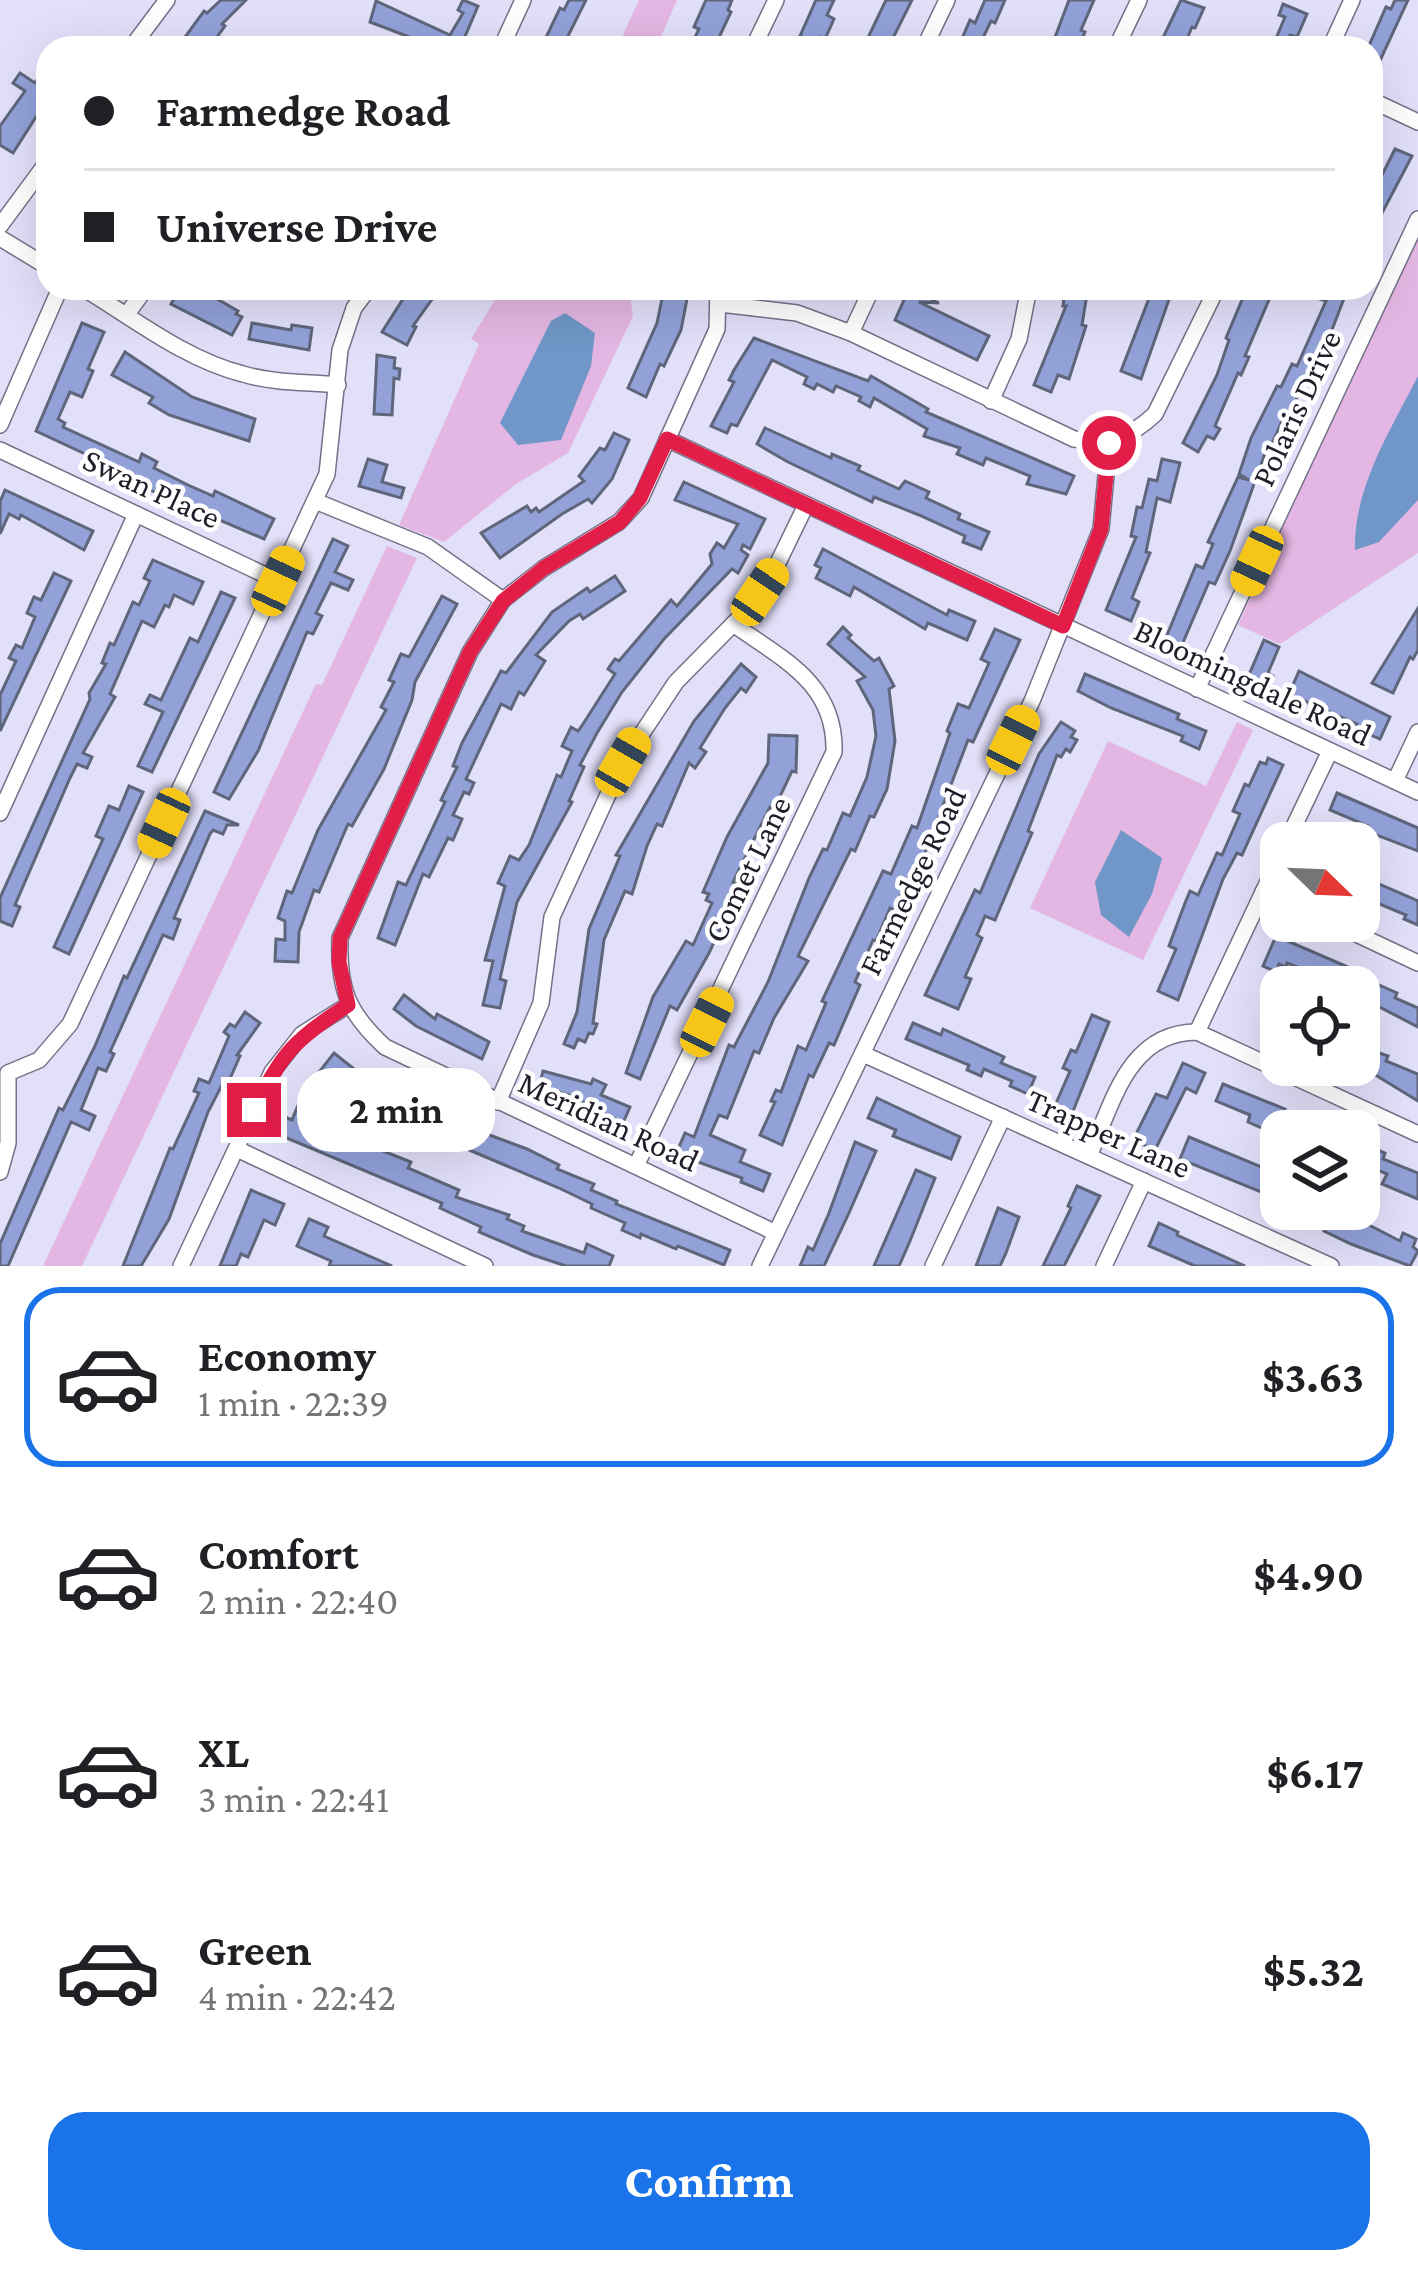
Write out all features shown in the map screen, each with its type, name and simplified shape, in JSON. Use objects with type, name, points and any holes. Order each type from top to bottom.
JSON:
[{"type":"street","points":[[140,36],[167,0]]},
{"type":"street","points":[[507,36],[524,0]]},
{"type":"street","points":[[759,36],[776,0]]},
{"type":"street","points":[[930,36],[947,0]]},
{"type":"street","points":[[1122,36],[1138,0]]},
{"type":"street","points":[[1336,36],[1352,0]]},
{"type":"street","points":[[1383,106],[1418,122]]},
{"type":"street","points":[[0,226],[36,177]]},
{"type":"street","name":"Polaris Drive","points":[[1383,293],[1418,219]]},
{"type":"street","points":[[0,238],[36,260]]},
{"type":"street","points":[[0,425],[55,300]]},
{"type":"street","points":[[103,300],[228,370],[274,380],[338,385]]},
{"type":"street","points":[[127,314],[137,300]]},
{"type":"street","points":[[0,1172],[8,1143],[4,1065],[39,1060],[70,1024],[278,581],[332,457],[346,326],[362,300]]},
{"type":"street","points":[[181,1266],[272,1072],[302,1034],[348,1005],[339,962],[340,938],[470,652],[503,601],[544,568],[620,522],[640,498],[717,329],[719,300]]},
{"type":"street","points":[[736,300],[850,333],[1074,439],[1109,443],[1155,414],[1211,300]]},
{"type":"street","points":[[850,333],[866,300]]},
{"type":"street","points":[[992,401],[1018,339],[1026,300]]},
{"type":"street","name":"Polaris Drive","points":[[1197,689],[1380,300]]},
{"type":"street","name":"Bloomingdale Road","points":[[667,439],[1418,792]]},
{"type":"street","name":"Farmedge Road","points":[[760,1266],[1032,701],[1101,529],[1109,443]]},
{"type":"street","name":"Swan Place","points":[[0,450],[278,581]]},
{"type":"street","points":[[315,501],[428,547],[503,601]]},
{"type":"street","points":[[498,1102],[541,1003],[552,917],[623,762],[676,682],[746,612],[774,571],[806,505]]},
{"type":"street","points":[[0,813],[136,514]]},
{"type":"street","name":"Comet Lane","points":[[636,1166],[834,752],[832,716],[814,686],[733,624]]},
{"type":"street","points":[[1396,781],[1418,732]]},
{"type":"street","points":[[1296,822],[1330,751]]},
{"type":"street","points":[[1197,1032],[1260,898]]},
{"type":"street","points":[[1374,942],[1418,963]]},
{"type":"street","name":"Meridian Road","points":[[348,1005],[385,1047],[776,1233]]},
{"type":"street","points":[[1089,1156],[1139,1054],[1168,1034],[1197,1032],[1418,1134]]},
{"type":"street","name":"Trapper Lane","points":[[862,1054],[1331,1266]]},
{"type":"street","points":[[933,1266],[1003,1118]]},
{"type":"street","points":[[237,1148],[485,1266]]},
{"type":"street","points":[[1104,1266],[1144,1181]]},
{"type":"shaded area","points":[[639,0],[677,0],[661,36],[622,36]]},
{"type":"shaded area","points":[[1418,235],[1418,553],[1280,644],[1238,625]]},
{"type":"shaded area","points":[[495,300],[631,300],[633,316],[568,453],[516,484],[444,542],[399,525],[479,344],[471,339]]},
{"type":"shaded area","points":[[387,546],[417,558],[82,1266],[43,1266],[316,684],[322,685]]},
{"type":"shaded area","points":[[1237,722],[1253,730],[1143,960],[1030,908],[1108,741],[1206,786]]},
{"type":"water","points":[[565,313],[595,333],[591,366],[561,440],[518,445],[500,423],[551,321]]},
{"type":"water","points":[[1418,376],[1418,500],[1379,542],[1355,550],[1367,482]]},
{"type":"water","points":[[1121,830],[1162,858],[1152,894],[1129,937],[1101,915],[1095,882]]},
{"type":"building","points":[[221,0],[246,0],[222,24],[218,36],[186,36]]},
{"type":"building","points":[[463,0],[478,6],[465,36],[407,36],[370,22],[376,1],[450,35],[463,13],[458,10]]},
{"type":"building","points":[[569,0],[586,0],[568,36],[547,36],[560,8],[564,10]]},
{"type":"building","points":[[706,0],[732,0],[720,36],[696,36],[699,29],[694,27]]},
{"type":"building","points":[[816,0],[834,0],[827,15],[834,19],[826,36],[800,36]]},
{"type":"building","points":[[886,0],[912,0],[894,36],[869,36]]},
{"type":"building","points":[[985,0],[1005,0],[984,36],[963,36],[970,20],[975,23]]},
{"type":"building","points":[[1069,0],[1094,0],[1081,30],[1083,36],[1056,36]]},
{"type":"building","points":[[1181,0],[1204,8],[1188,36],[1164,36]]},
{"type":"building","points":[[1395,0],[1408,0],[1383,54],[1383,36],[1373,36],[1386,7],[1391,9]]},
{"type":"building","points":[[1283,4],[1307,14],[1297,36],[1277,36],[1285,17],[1279,15]]},
{"type":"building","points":[[20,73],[35,83],[36,117],[13,153],[0,145],[0,126],[25,91],[13,83]]},
{"type":"building","points":[[1395,149],[1412,156],[1383,211],[1383,173]]},
{"type":"building","points":[[173,300],[219,300],[242,317],[232,335],[171,304]]},
{"type":"building","points":[[402,300],[431,300],[413,326],[407,345],[382,332]]},
{"type":"building","points":[[662,300],[687,300],[681,330],[646,397],[628,388],[657,323]]},
{"type":"building","points":[[904,300],[933,300],[939,303],[919,302],[989,336],[977,360],[895,320]]},
{"type":"building","points":[[1064,300],[1086,300],[1082,325],[1086,326],[1069,379],[1058,375],[1051,392],[1034,385]]},
{"type":"building","points":[[1148,300],[1169,300],[1141,379],[1121,371]]},
{"type":"building","points":[[1242,300],[1269,300],[1245,356],[1249,357],[1215,426],[1220,429],[1214,439],[1207,436],[1198,452],[1183,443],[1217,375]]},
{"type":"building","points":[[1343,300],[1309,382],[1304,380],[1290,414],[1286,412],[1268,445],[1215,584],[1209,582],[1181,647],[1165,640],[1196,565],[1203,568],[1213,544],[1208,542],[1238,477],[1249,480],[1239,474],[1251,438],[1277,386],[1281,387],[1292,364],[1297,366],[1326,301]]},
{"type":"building","points":[[82,323],[104,332],[82,397],[70,392],[58,419],[65,423],[63,427],[139,462],[142,454],[157,462],[154,468],[188,485],[213,496],[215,491],[274,519],[264,539],[139,485],[141,480],[36,431]]},
{"type":"building","points":[[252,323],[291,330],[292,325],[312,328],[309,350],[249,339]]},
{"type":"building","points":[[754,338],[868,381],[871,376],[928,409],[926,412],[1074,476],[1066,494],[1027,484],[1030,476],[986,458],[983,465],[957,454],[960,448],[924,436],[927,429],[874,398],[870,407],[859,401],[861,397],[836,386],[833,392],[817,384],[814,389],[804,384],[807,377],[772,360],[737,426],[731,424],[727,433],[711,426],[734,382],[729,380]]},
{"type":"building","points":[[125,352],[192,397],[255,419],[249,441],[169,415],[149,403],[153,397],[112,375]]},
{"type":"building","points":[[377,355],[395,358],[394,368],[400,369],[399,379],[394,378],[392,415],[374,414]]},
{"type":"building","points":[[765,428],[860,466],[858,470],[899,489],[905,481],[929,492],[926,498],[989,532],[981,549],[963,542],[965,536],[919,515],[874,497],[872,502],[788,462],[757,444]]},
{"type":"building","points":[[614,433],[629,440],[612,479],[592,503],[588,499],[562,514],[500,558],[481,533],[527,506],[539,512],[584,481],[579,476],[600,448],[605,450]]},
{"type":"building","points":[[368,459],[387,465],[382,482],[404,488],[401,498],[359,486]]},
{"type":"building","points":[[1162,459],[1180,463],[1170,502],[1157,498],[1146,552],[1150,553],[1132,598],[1139,602],[1131,621],[1106,610],[1136,537],[1131,536],[1137,507],[1142,508],[1149,479],[1157,481]]},
{"type":"building","points":[[684,482],[765,519],[750,549],[743,545],[741,550],[748,555],[738,573],[732,569],[664,639],[597,733],[580,765],[584,767],[572,802],[517,902],[500,979],[506,981],[500,1008],[483,1005],[493,961],[485,960],[505,886],[498,883],[510,856],[519,860],[529,845],[557,775],[561,777],[572,751],[562,746],[571,727],[578,731],[583,724],[615,674],[608,669],[615,659],[619,661],[671,600],[677,606],[712,564],[710,554],[717,543],[724,548],[738,524],[675,500]]},
{"type":"building","points":[[5,490],[93,531],[84,550],[21,515],[19,519],[9,514],[0,534],[0,502]]},
{"type":"building","points":[[333,539],[348,546],[335,572],[353,580],[348,590],[331,583],[316,613],[322,616],[313,634],[307,632],[258,751],[229,799],[214,792]]},
{"type":"building","points":[[823,549],[947,615],[949,610],[975,621],[967,640],[928,623],[925,629],[854,587],[850,596],[816,578],[821,568],[815,565]]},
{"type":"building","points":[[153,560],[203,582],[193,604],[174,595],[154,627],[142,621],[110,694],[115,697],[83,753],[92,757],[87,768],[77,764],[70,778],[15,905],[20,907],[12,926],[0,921],[0,898],[106,664],[102,663],[110,643],[114,645],[133,602],[139,605],[150,581],[144,578]]},
{"type":"building","points":[[54,573],[71,581],[0,731],[0,695],[16,661],[9,658],[16,645],[22,648],[35,617],[27,613],[34,597],[41,600]]},
{"type":"building","points":[[615,576],[625,591],[583,619],[580,614],[569,621],[536,655],[545,661],[524,695],[519,692],[511,709],[501,704],[466,779],[474,783],[453,815],[462,819],[453,840],[448,838],[429,877],[423,874],[395,945],[378,938],[398,882],[406,885],[445,802],[441,800],[457,767],[453,766],[462,743],[501,671],[506,673],[552,612]]},
{"type":"building","points":[[221,592],[235,598],[152,772],[138,766],[163,712],[145,704],[150,695],[161,700],[190,638],[198,642]]},
{"type":"building","points":[[442,596],[457,604],[415,682],[384,769],[352,826],[348,824],[319,892],[314,890],[299,932],[298,962],[275,961],[276,939],[285,940],[285,921],[278,918],[287,891],[292,893],[318,830],[386,710],[381,707],[401,654],[409,657]]},
{"type":"building","points":[[1418,608],[1418,650],[1393,693],[1372,683]]},
{"type":"building","points":[[843,627],[851,635],[848,638],[874,661],[879,658],[894,686],[889,689],[895,741],[887,789],[798,956],[808,961],[759,1053],[754,1051],[727,1118],[719,1115],[710,1135],[745,1150],[740,1162],[770,1174],[763,1191],[741,1182],[742,1178],[676,1154],[685,1133],[694,1137],[729,1045],[734,1047],[768,982],[809,878],[843,813],[850,816],[867,777],[876,736],[873,710],[857,681],[865,677],[828,644]]},
{"type":"building","points":[[995,629],[1020,640],[973,742],[968,740],[915,879],[909,876],[873,940],[834,1045],[829,1043],[813,1077],[809,1075],[782,1145],[760,1135],[775,1102],[771,1101],[776,1090],[781,1092],[798,1046],[806,1050],[826,1003],[822,1001],[883,871],[891,874],[912,826],[917,828],[947,731],[958,704],[969,708],[989,663],[981,659]]},
{"type":"building","points":[[1264,640],[1279,647],[1268,673],[1273,676],[1269,686],[1248,677]]},
{"type":"building","points":[[741,664],[756,677],[725,708],[700,748],[706,752],[695,768],[689,763],[662,826],[657,824],[647,846],[632,894],[625,891],[604,940],[593,1034],[585,1042],[578,1039],[574,1048],[564,1044],[577,1012],[589,929],[620,856],[616,855],[694,721]]},
{"type":"building","points":[[1299,671],[1390,717],[1380,739],[1289,694]]},
{"type":"building","points":[[1085,674],[1179,714],[1177,719],[1206,731],[1199,749],[1181,741],[1183,736],[1078,691]]},
{"type":"building","points":[[1061,722],[1075,731],[1071,737],[1077,740],[1070,752],[1066,749],[1061,757],[1057,755],[1028,831],[1032,833],[995,920],[985,916],[977,935],[982,938],[965,977],[971,979],[958,1009],[925,995],[975,890],[980,893],[1039,754]]},
{"type":"building","points":[[769,735],[797,736],[796,772],[792,771],[774,809],[770,807],[733,882],[737,884],[709,953],[677,1010],[670,1006],[640,1079],[626,1073],[653,997],[686,941],[693,945],[712,903],[703,892],[768,763]]},
{"type":"building","points":[[1268,758],[1283,765],[1242,855],[1237,853],[1223,879],[1178,1000],[1158,991],[1176,949],[1169,946],[1190,891],[1198,895],[1217,853],[1222,855],[1240,814],[1233,811],[1245,784],[1249,786],[1260,762],[1266,764]]},
{"type":"building","points":[[129,786],[143,792],[69,954],[54,947],[103,839],[96,836],[109,806],[119,810]]},
{"type":"building","points":[[1337,793],[1418,828],[1418,851],[1380,836],[1380,822],[1358,822],[1330,810]]},
{"type":"building","points":[[205,811],[239,825],[227,825],[223,834],[213,830],[210,834],[174,918],[180,920],[173,939],[163,935],[110,1052],[114,1054],[106,1071],[98,1068],[81,1110],[95,1116],[89,1130],[71,1122],[8,1266],[0,1266],[0,1244],[59,1108],[63,1110],[95,1046]]},
{"type":"building","points":[[1380,884],[1418,901],[1418,925],[1404,919],[1406,915],[1380,904]]},
{"type":"building","points":[[1273,942],[1290,942],[1346,966],[1287,963],[1263,966]]},
{"type":"building","points":[[1380,985],[1418,1008],[1418,1027],[1380,1007]]},
{"type":"building","points":[[404,995],[435,1019],[437,1014],[489,1042],[482,1059],[416,1026],[394,1009]]},
{"type":"building","points":[[245,1012],[260,1023],[237,1055],[228,1083],[224,1081],[208,1112],[169,1219],[141,1266],[123,1266],[170,1148],[199,1093],[194,1091],[199,1079],[209,1083],[229,1036],[224,1032],[230,1024],[235,1027]]},
{"type":"building","points":[[1092,1015],[1109,1022],[1071,1116],[1054,1108],[1070,1071],[1063,1068],[1071,1050],[1076,1052]]},
{"type":"building","points":[[913,1023],[941,1035],[943,1029],[1004,1057],[1001,1063],[1035,1077],[1028,1094],[1010,1086],[1012,1081],[984,1069],[981,1076],[967,1070],[969,1065],[906,1039]]},
{"type":"building","points":[[334,1053],[359,1073],[416,1102],[414,1107],[527,1149],[559,1165],[557,1169],[594,1184],[591,1190],[616,1204],[730,1250],[724,1265],[641,1234],[640,1238],[622,1230],[625,1223],[559,1188],[448,1141],[446,1146],[419,1134],[423,1125],[355,1094],[339,1080],[328,1094],[312,1081]]},
{"type":"building","points":[[1380,1053],[1388,1056],[1386,1061],[1418,1074],[1418,1101],[1380,1078]]},
{"type":"building","points":[[1183,1063],[1205,1073],[1196,1093],[1186,1088],[1155,1150],[1133,1140],[1156,1094],[1167,1098]]},
{"type":"building","points":[[543,1071],[606,1085],[601,1095],[630,1107],[623,1123],[569,1095],[539,1087]]},
{"type":"building","points":[[1223,1084],[1285,1109],[1260,1110],[1260,1127],[1248,1122],[1250,1115],[1216,1101]]},
{"type":"building","points":[[301,1098],[317,1105],[310,1122],[411,1162],[408,1168],[459,1190],[456,1197],[509,1215],[507,1219],[524,1226],[522,1231],[584,1253],[587,1244],[613,1256],[609,1266],[566,1266],[533,1255],[479,1232],[481,1227],[440,1208],[442,1203],[277,1134],[285,1117],[292,1120]]},
{"type":"building","points":[[877,1098],[960,1137],[951,1159],[893,1136],[896,1130],[868,1118]]},
{"type":"building","points":[[1189,1137],[1260,1166],[1260,1191],[1180,1159]]},
{"type":"building","points":[[855,1142],[876,1151],[849,1213],[824,1266],[800,1266],[808,1247],[813,1250]]},
{"type":"building","points":[[1380,1151],[1385,1153],[1383,1159],[1418,1173],[1418,1199],[1382,1184],[1387,1174],[1380,1171]]},
{"type":"building","points":[[916,1170],[935,1178],[910,1241],[899,1266],[874,1266]]},
{"type":"building","points":[[1077,1186],[1100,1196],[1064,1266],[1043,1266],[1071,1208]]},
{"type":"building","points":[[251,1190],[284,1204],[275,1225],[264,1220],[248,1257],[241,1254],[236,1266],[220,1266]]},
{"type":"building","points":[[998,1208],[1019,1217],[1006,1253],[1000,1266],[976,1266]]},
{"type":"building","points":[[309,1219],[328,1227],[324,1236],[392,1266],[329,1266],[331,1261],[297,1246]]},
{"type":"building","points":[[1159,1223],[1245,1266],[1195,1266],[1149,1246]]},
{"type":"building","points":[[1379,1230],[1400,1241],[1403,1233],[1416,1239],[1413,1247],[1418,1251],[1410,1266],[1324,1231]]},
{"type":"route","points":[[254,1110],[272,1072],[302,1034],[348,1005],[339,962],[340,938],[470,652],[503,601],[544,568],[620,522],[640,498],[667,439],[1063,626],[1101,529],[1109,443]]}]
